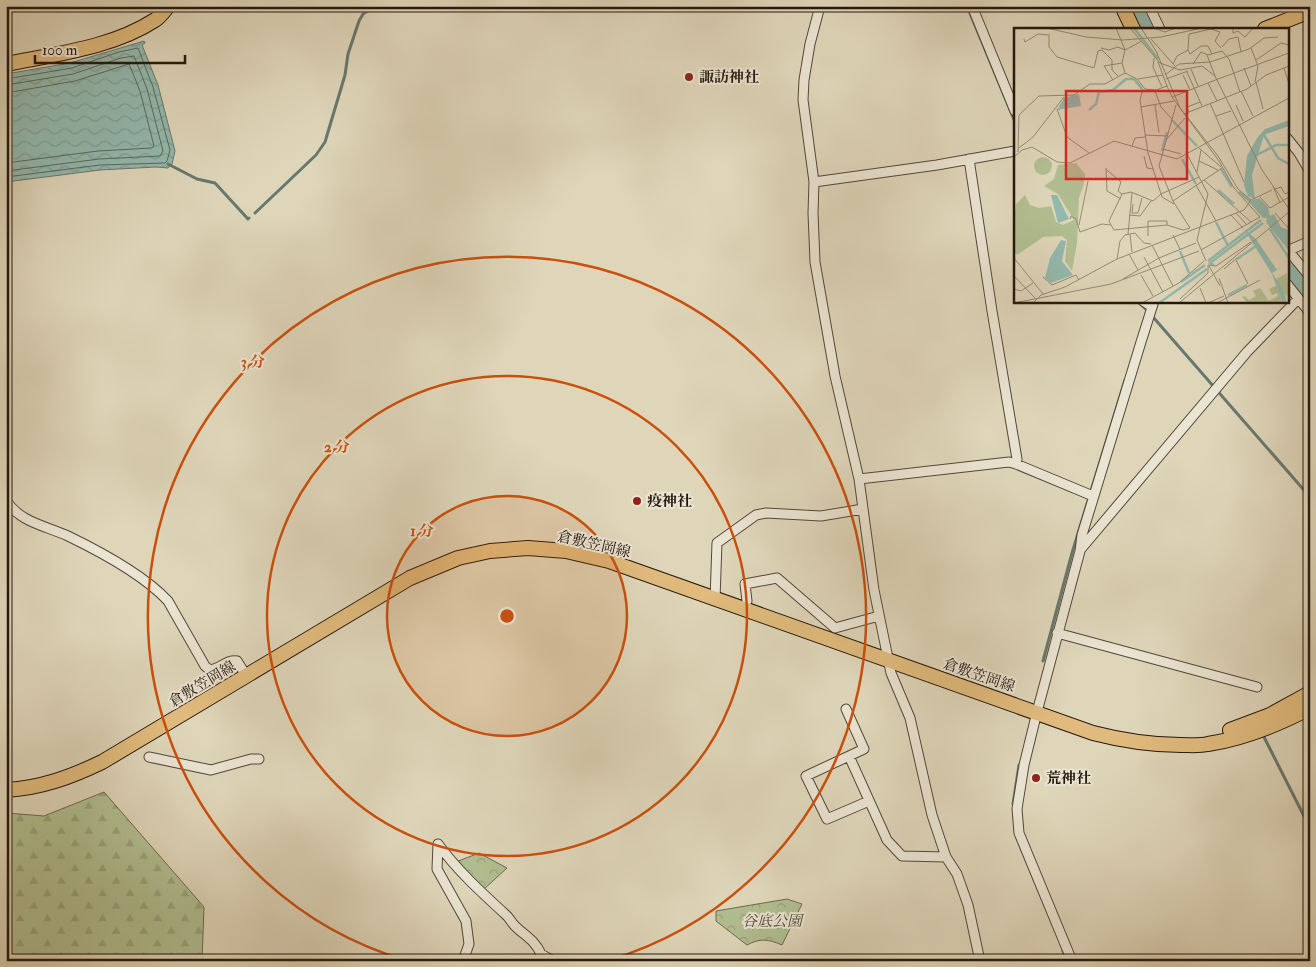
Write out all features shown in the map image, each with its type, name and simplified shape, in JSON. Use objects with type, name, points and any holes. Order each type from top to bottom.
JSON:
[{"type":"main road","points":[[6,64],[86,48],[127,35],[156,19],[168,6]]},
{"type":"main road","points":[[1122,6],[1133,28]]},
{"type":"main road","points":[[1268,28],[1310,11]]},
{"type":"main road","name":"倉敷笠岡線","points":[[6,790],[44,785],[74,776],[102,762],[410,578],[458,558],[490,551],[528,548],[566,550],[609,561],[1093,733],[1122,741],[1148,745],[1207,744],[1242,736],[1285,721],[1310,708]]},
{"type":"main road","name":"倉敷笠岡線","points":[[1176,745],[1240,727],[1270,715],[1310,693]]},
{"type":"street","points":[[820,6],[810,44],[803,100],[814,182],[815,262],[834,376],[859,479],[879,616],[891,674],[910,718],[932,815],[946,857],[957,874],[968,905],[980,961]]},
{"type":"street","points":[[972,6],[1014,109]]},
{"type":"street","points":[[1149,6],[1160,28]]},
{"type":"street","points":[[1288,139],[1310,172]]},
{"type":"street","points":[[814,182],[969,159],[1014,150]]},
{"type":"street","points":[[969,159],[1017,459],[1016,464]]},
{"type":"street","points":[[1310,241],[1288,250],[1310,277]]},
{"type":"street","points":[[1288,285],[1310,313]]},
{"type":"street","points":[[1080,551],[1247,352],[1298,299]]},
{"type":"street","points":[[1072,961],[1020,833],[1017,809],[1036,712],[1080,551],[1090,494],[1153,304]]},
{"type":"street","points":[[6,440],[6,459]]},
{"type":"street","points":[[859,479],[1009,462],[1090,494]]},
{"type":"street","points":[[6,500],[23,518],[67,536],[109,558],[161,593],[168,601],[205,666],[210,670],[216,669],[232,660],[237,661],[247,677]]},
{"type":"street","points":[[715,599],[717,543],[756,515],[766,513],[821,516],[863,509]]},
{"type":"street","points":[[747,601],[745,584],[777,578],[835,628],[879,616]]},
{"type":"street","points":[[1057,633],[1257,687]]},
{"type":"street","points":[[846,709],[864,749],[806,776],[827,819],[869,800]]},
{"type":"street","points":[[849,756],[887,840],[902,856],[946,857]]},
{"type":"street","points":[[149,757],[210,770],[251,759],[259,759]]},
{"type":"street","points":[[463,961],[469,944],[466,921],[437,869],[438,844],[449,860],[537,946],[541,954],[553,961]]},
{"type":"green space","points":[[104,792],[204,907],[202,961],[6,961],[6,813],[44,816]]},
{"type":"green space","points":[[479,853],[507,868],[483,890],[456,862]]},
{"type":"green space","name":"谷底公園","points":[[787,899],[802,904],[782,945],[764,940],[747,945],[716,921],[716,911]]},
{"type":"water","points":[[144,41],[145,43],[142,45],[158,85],[175,151],[172,164],[168,168],[100,170],[6,182],[6,74],[70,63]]},
{"type":"waterway","points":[[255,213],[316,155],[325,142],[345,75],[348,54],[359,21],[363,14],[369,10],[387,6]]},
{"type":"waterway","points":[[967,6],[1014,120]]},
{"type":"waterway","points":[[1138,6],[1148,28]]},
{"type":"waterway","points":[[168,164],[197,179],[215,183],[249,218]]},
{"type":"waterway","points":[[1288,265],[1310,292]]},
{"type":"waterway","points":[[1138,302],[1149,312]]},
{"type":"waterway","points":[[1153,317],[1310,497]]},
{"type":"waterway","points":[[1043,661],[1072,553],[1125,380]]},
{"type":"waterway","points":[[1263,735],[1310,828]]},
{"type":"waterway","points":[[1013,804],[1019,765]]},
{"type":"waterway","points":[[1063,951],[1067,961]]},
{"type":"place","name":"諏訪神社","points":[[689,77]]},
{"type":"place","name":"疫神社","points":[[637,501]]},
{"type":"place","name":"荒神社","points":[[1036,778]]}]
